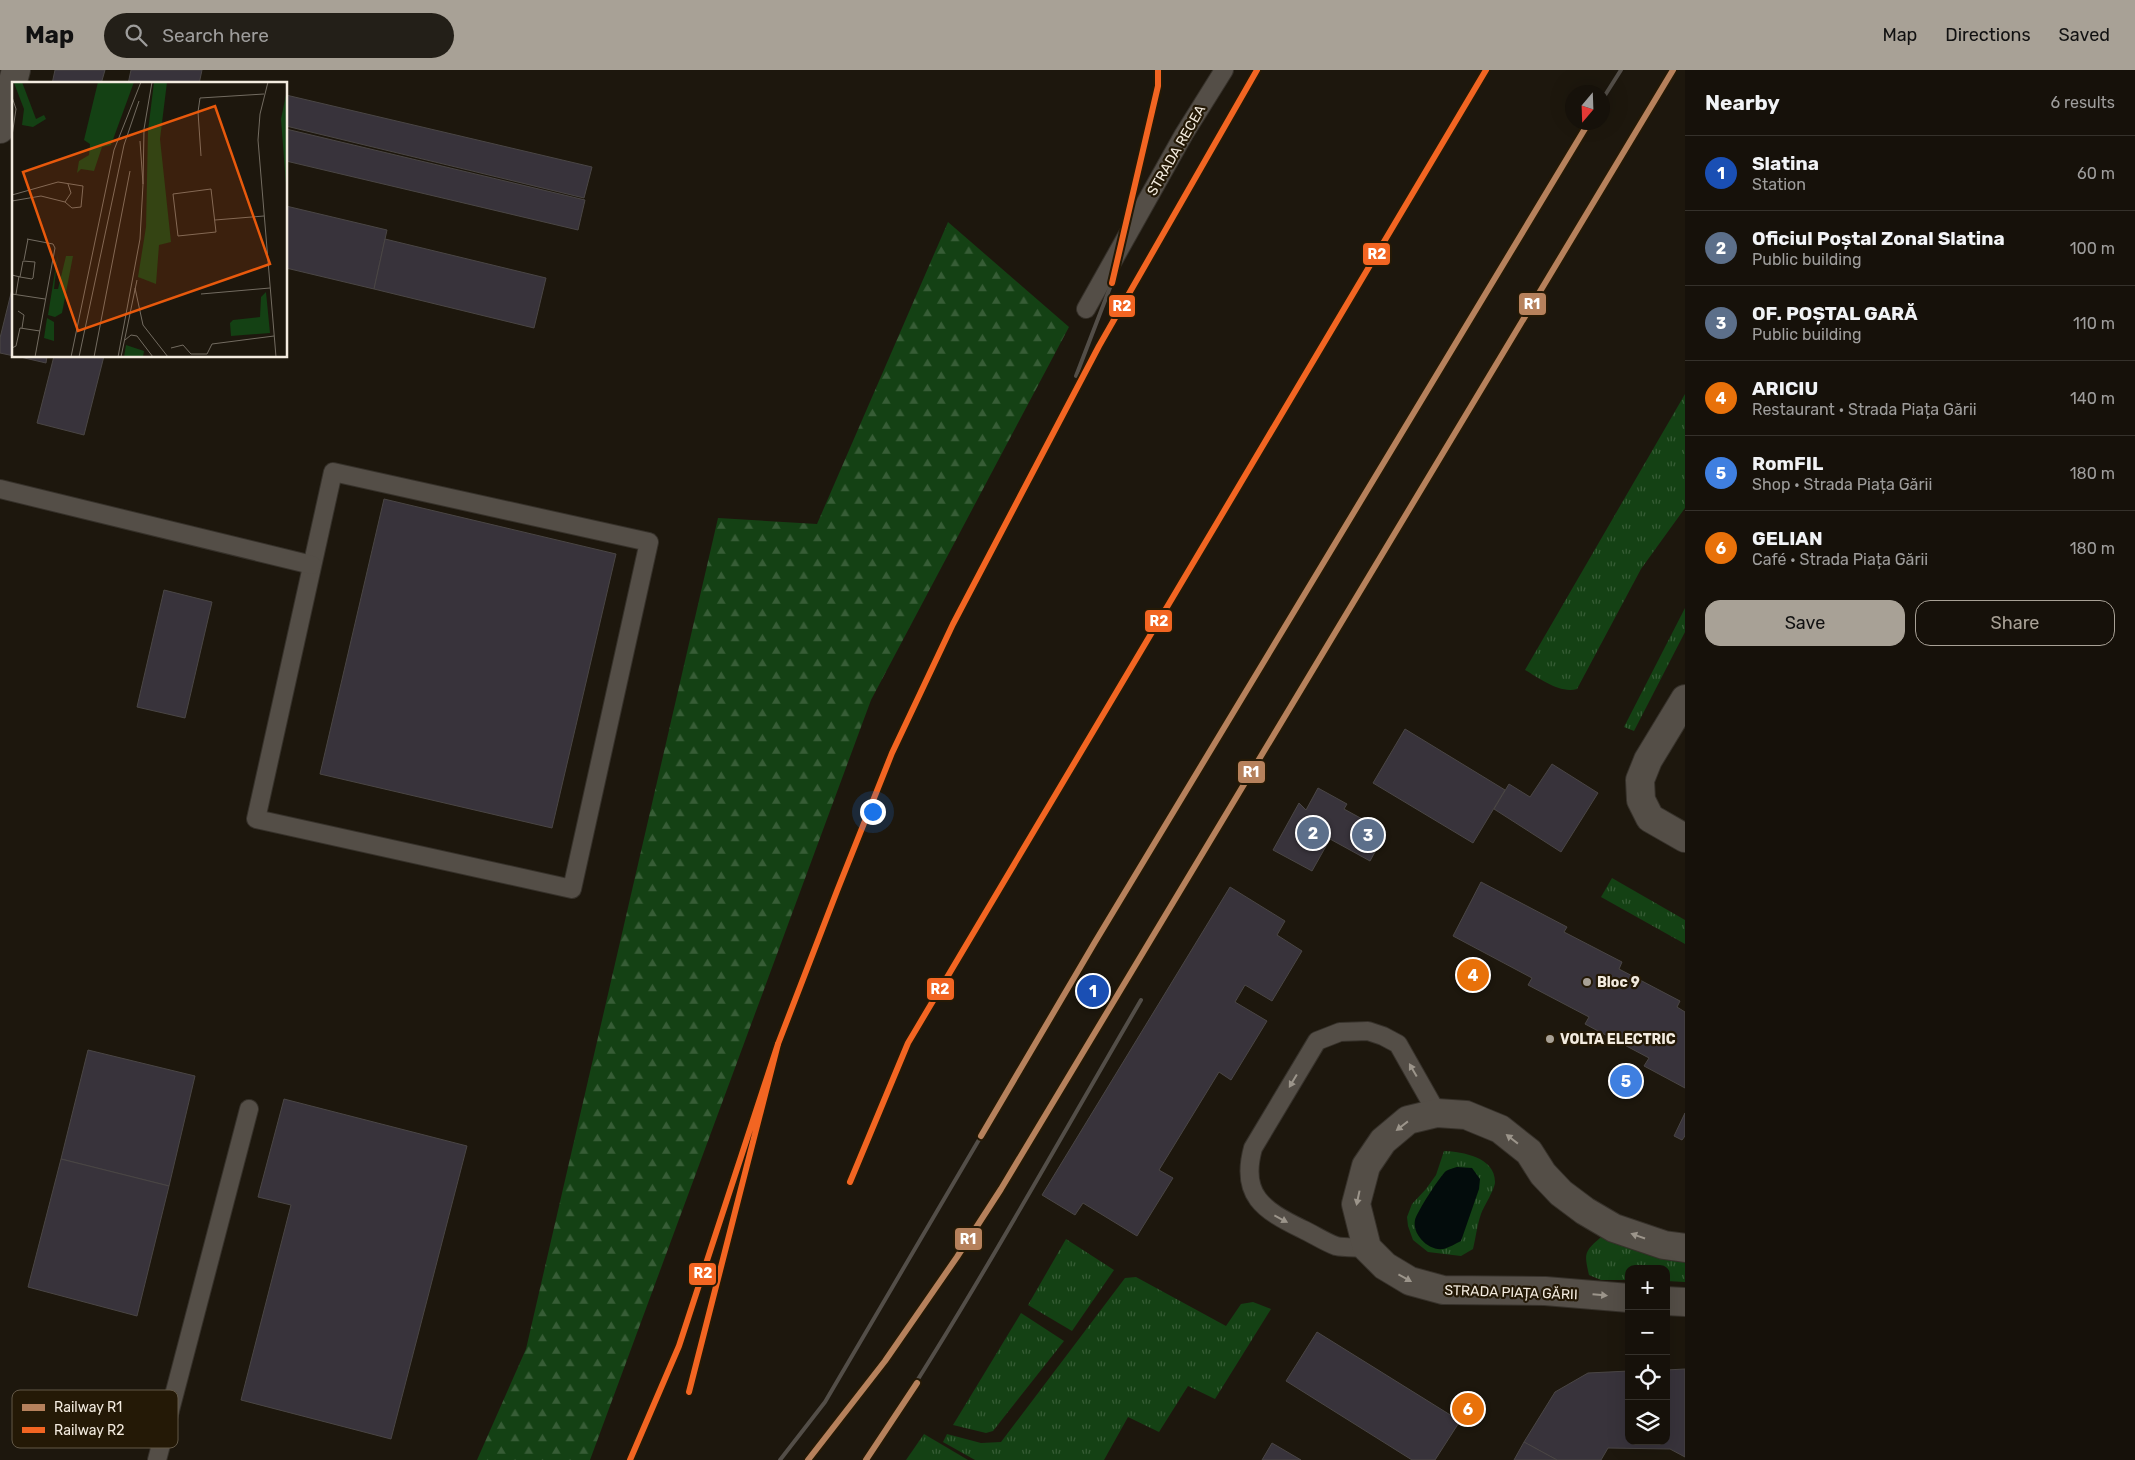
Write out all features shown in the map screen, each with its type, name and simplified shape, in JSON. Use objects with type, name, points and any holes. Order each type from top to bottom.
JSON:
[{"type":"street","points":[[0,129],[12,85]]},
{"type":"street","points":[[1685,699],[1648,760],[1640,780],[1641,800],[1650,818],[1685,838]]},
{"type":"street","points":[[1367,1248],[1356,1204],[1366,1166],[1383,1141],[1408,1120],[1437,1112],[1466,1114],[1500,1130],[1529,1152],[1543,1174],[1561,1193],[1585,1211],[1614,1228],[1664,1245],[1685,1248]]},
{"type":"street","name":"STRADA PIAȚA GĂRII","points":[[1367,1248],[1385,1266],[1410,1281],[1443,1290],[1545,1291],[1625,1298]]},
{"type":"street","points":[[1670,1301],[1685,1302]]},
{"type":"lane","name":"STRADA RECEA","points":[[1086,309],[1184,134],[1224,70]]},
{"type":"lane","points":[[333,472],[648,542],[572,889],[256,818],[312,566],[333,472]]},
{"type":"lane","points":[[0,488],[312,566]]},
{"type":"lane","points":[[1367,1248],[1337,1246],[1278,1218],[1267,1210],[1258,1200],[1250,1181],[1249,1161],[1253,1148],[1317,1041],[1340,1032],[1368,1031],[1398,1044],[1437,1112]]},
{"type":"lane","points":[[175,1390],[249,1109]]},
{"type":"green space","points":[[948,222],[1069,327],[871,700],[590,1460],[477,1460],[526,1349],[718,518],[817,524]]},
{"type":"green space","points":[[1685,394],[1685,508],[1641,569],[1577,689],[1564,689],[1550,684],[1525,670]]},
{"type":"green space","points":[[1685,608],[1685,632],[1634,731],[1624,727]]},
{"type":"green space","points":[[1612,878],[1685,920],[1685,944],[1601,897]]},
{"type":"green space","points":[[1444,1151],[1468,1155],[1484,1161],[1494,1174],[1495,1182],[1478,1222],[1473,1249],[1461,1256],[1428,1252],[1413,1240],[1408,1226],[1407,1217],[1412,1204],[1436,1175]]},
{"type":"green space","points":[[1601,1237],[1646,1253],[1685,1262],[1685,1282],[1670,1281],[1670,1265],[1625,1265],[1625,1280],[1601,1280],[1589,1275],[1586,1257],[1591,1246]]},
{"type":"green space","points":[[1066,1239],[1114,1270],[1072,1331],[1028,1305]]},
{"type":"green space","points":[[1136,1277],[1226,1326],[1241,1304],[1253,1302],[1271,1309],[1215,1399],[1188,1386],[1159,1432],[1128,1417],[1104,1460],[975,1460],[943,1442],[947,1434],[981,1443],[1001,1442],[1125,1278]]},
{"type":"green space","points":[[1021,1313],[1064,1341],[993,1431],[986,1433],[953,1425]]},
{"type":"green space","points":[[924,1434],[968,1460],[906,1460]]},
{"type":"shaded area","points":[[1457,1167],[1472,1168],[1480,1179],[1479,1189],[1461,1241],[1443,1249],[1437,1249],[1422,1240],[1416,1231],[1415,1220],[1424,1202],[1443,1174],[1447,1170]]},
{"type":"building","points":[[55,70],[105,70],[102,82],[52,82]]},
{"type":"building","points":[[131,70],[202,70],[199,82],[128,82]]},
{"type":"building","points":[[288,95],[592,167],[584,198],[288,126]]},
{"type":"building","points":[[288,129],[585,200],[578,230],[288,161]]},
{"type":"building","points":[[288,206],[387,230],[374,289],[288,268]]},
{"type":"building","points":[[385,239],[546,278],[534,328],[374,289]]},
{"type":"building","points":[[12,289],[12,356],[0,353],[0,338]]},
{"type":"building","points":[[25,358],[47,358],[46,363]]},
{"type":"building","points":[[53,358],[103,358],[84,435],[37,423]]},
{"type":"building","points":[[384,499],[616,554],[552,828],[320,774]]},
{"type":"building","points":[[164,590],[212,602],[185,718],[137,707]]},
{"type":"building","points":[[1405,729],[1505,790],[1473,843],[1373,783]]},
{"type":"building","points":[[1552,764],[1598,793],[1561,852],[1494,809],[1509,784],[1530,797]]},
{"type":"building","points":[[1318,788],[1347,804],[1344,809],[1386,832],[1370,861],[1330,839],[1312,871],[1273,850],[1299,803],[1306,810]]},
{"type":"building","name":"Bloc 9","points":[[1481,882],[1567,927],[1564,932],[1622,962],[1619,969],[1680,1001],[1677,1007],[1685,1012],[1685,1088],[1644,1066],[1649,1058],[1585,1024],[1589,1017],[1528,985],[1532,978],[1453,936]]},
{"type":"building","points":[[1230,887],[1285,921],[1277,935],[1302,951],[1272,1001],[1245,985],[1235,1002],[1267,1021],[1231,1080],[1219,1072],[1159,1170],[1173,1178],[1137,1236],[1083,1203],[1075,1215],[1042,1195]]},
{"type":"building","points":[[88,1050],[195,1076],[169,1186],[61,1159]]},
{"type":"building","points":[[284,1099],[467,1146],[391,1439],[241,1400],[291,1205],[258,1197]]},
{"type":"building","points":[[1685,1113],[1685,1136],[1682,1140],[1674,1136]]},
{"type":"building","points":[[61,1159],[169,1186],[137,1316],[28,1287]]},
{"type":"building","points":[[1317,1332],[1460,1421],[1435,1460],[1412,1460],[1286,1381]]},
{"type":"building","points":[[1685,1369],[1685,1457],[1670,1449],[1608,1448],[1601,1460],[1557,1460],[1524,1442],[1555,1392],[1588,1373],[1625,1371],[1625,1445],[1670,1445],[1670,1370]]},
{"type":"building","points":[[1524,1442],[1557,1460],[1514,1460]]},
{"type":"building","points":[[1272,1443],[1301,1460],[1262,1460]]},
{"type":"railway","points":[[1076,376],[1111,285],[1158,86],[1158,70]]},
{"type":"railway","points":[[778,1044],[892,753],[953,624],[1099,346],[1257,70]]},
{"type":"railway","points":[[850,1182],[908,1043],[1486,70]]},
{"type":"railway","points":[[1610,87],[1621,70]]},
{"type":"railway","points":[[780,1460],[825,1402],[1095,942],[1584,130]]},
{"type":"railway","points":[[866,1460],[973,1290],[1141,1000]]},
{"type":"railway","points":[[630,1460],[679,1346],[778,1044],[689,1392]]},
{"type":"rail line","name":"R2","points":[[1112,283],[1158,86],[1158,70]]},
{"type":"rail line","name":"R2","points":[[778,1044],[892,753],[953,624],[1099,346],[1257,70]]},
{"type":"rail line","name":"R2","points":[[850,1182],[908,1043],[1486,70]]},
{"type":"rail line","name":"R1","points":[[808,1460],[885,1361],[957,1257],[1001,1189],[1673,70]]},
{"type":"rail line","name":"R1","points":[[981,1136],[1095,942],[1584,130]]},
{"type":"rail line","name":"R2","points":[[630,1460],[679,1346],[778,1044],[689,1392]]},
{"type":"rail line","name":"R1","points":[[866,1460],[917,1383]]},
{"type":"place","name":"Oficiul Poștal Zonal Slatina","points":[[1313,833]]},
{"type":"place","name":"OF. POȘTAL GARĂ","points":[[1368,835]]},
{"type":"place","name":"ARICIU","points":[[1473,975]]},
{"type":"place","name":"Bloc 9","points":[[1587,982]]},
{"type":"place","name":"Slatina","points":[[1093,991]]},
{"type":"place","name":"VOLTA ELECTRIC","points":[[1550,1039]]},
{"type":"place","name":"RomFIL","points":[[1626,1081]]},
{"type":"place","name":"GELIAN","points":[[1468,1409]]}]
